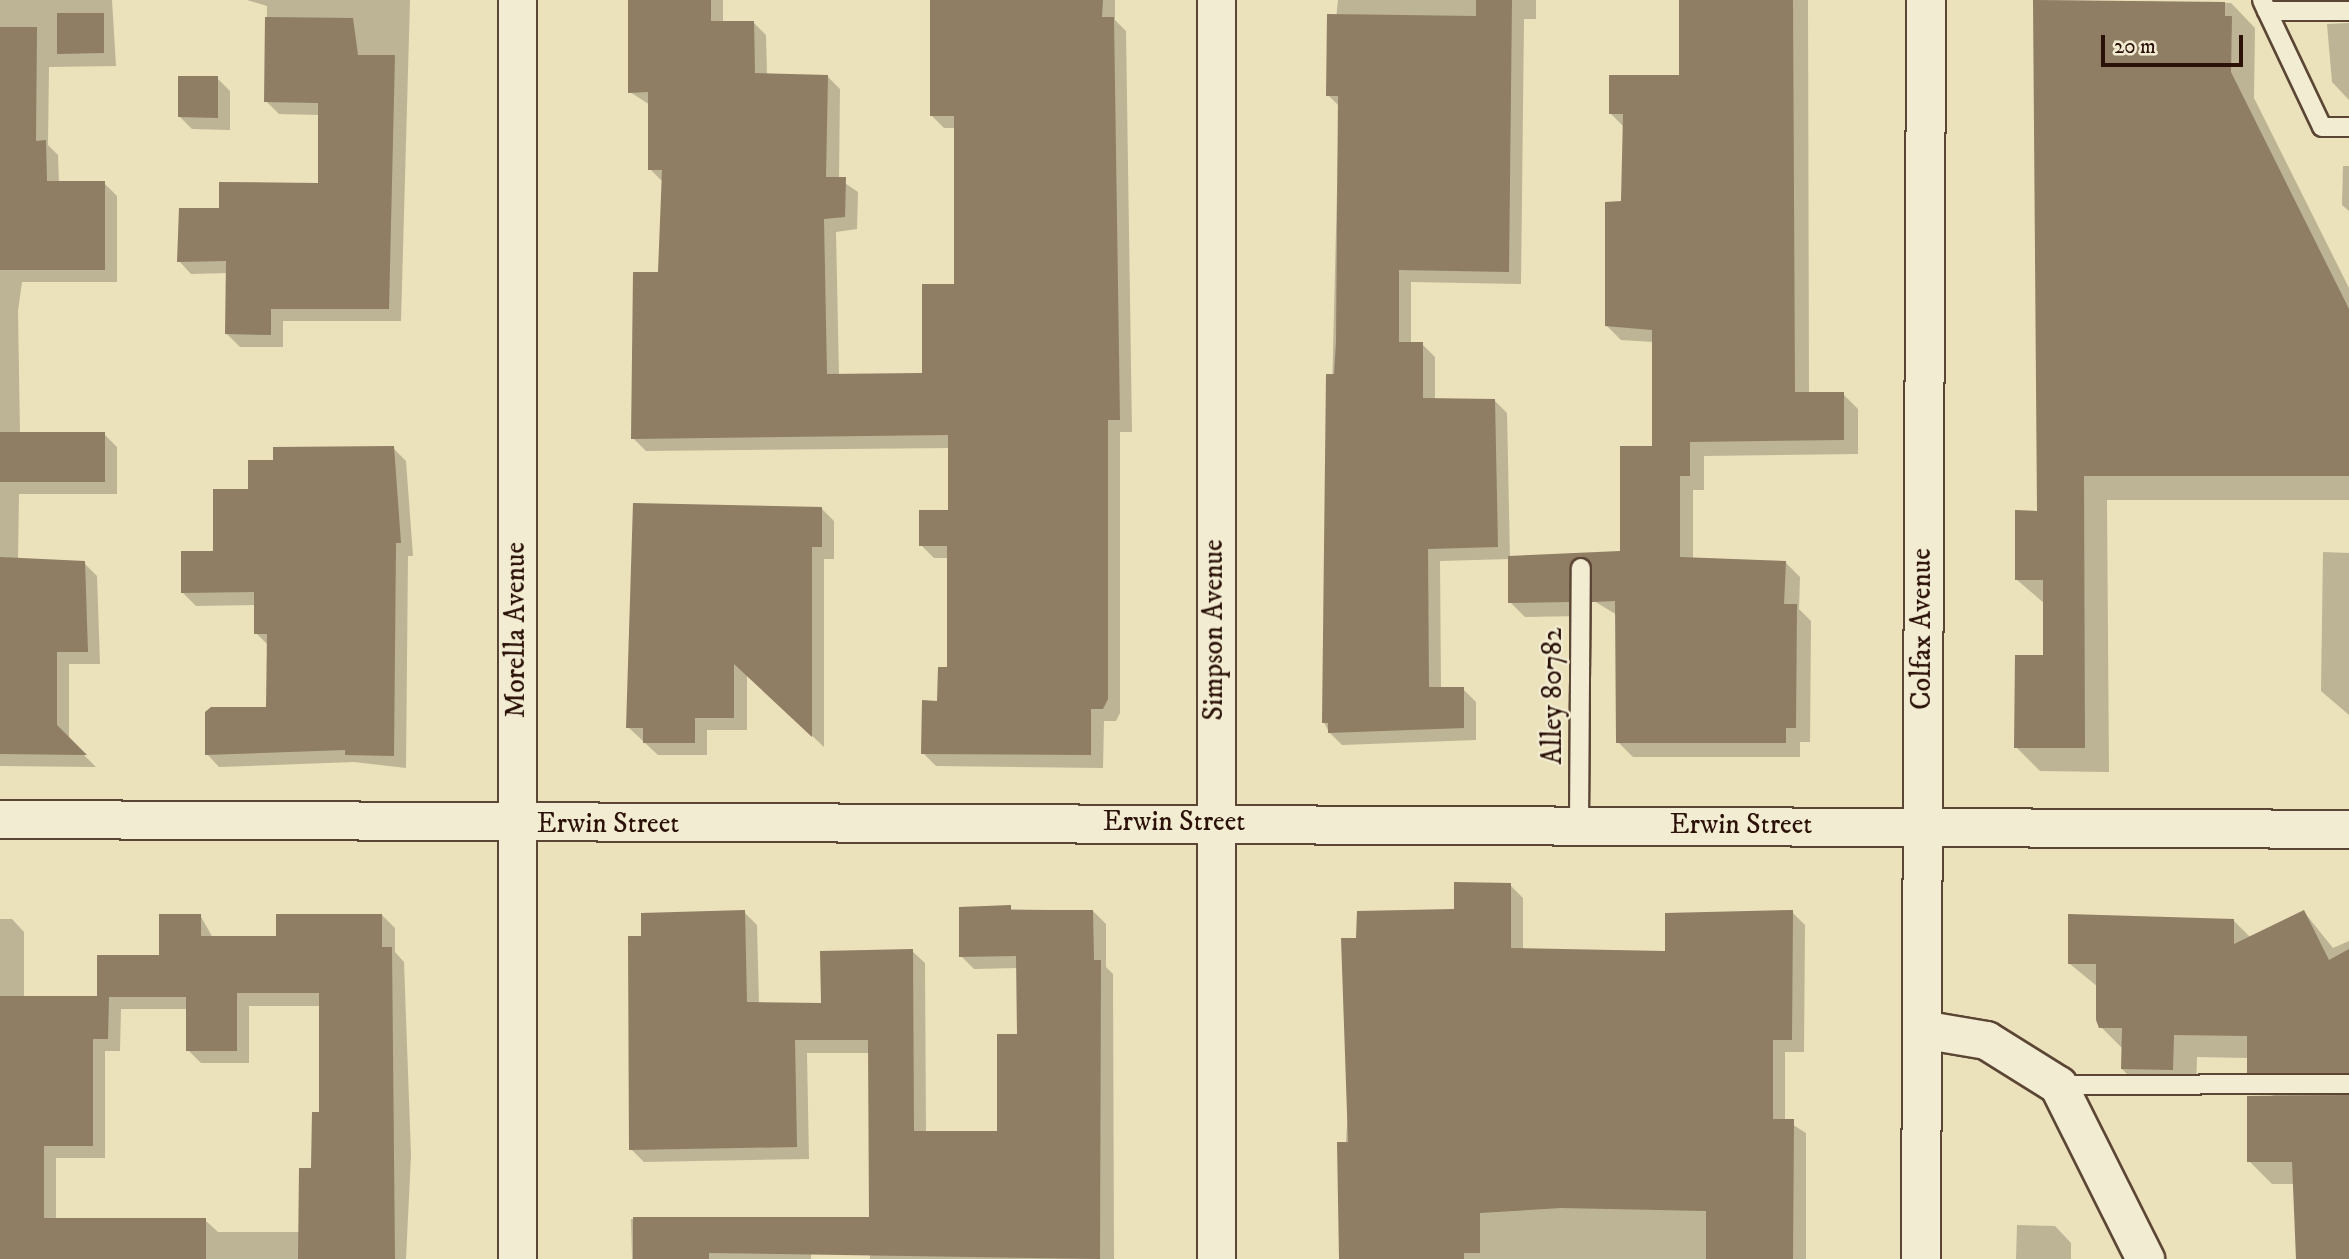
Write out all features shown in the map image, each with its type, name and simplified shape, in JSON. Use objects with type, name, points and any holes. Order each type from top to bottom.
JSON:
[{"type":"main road","name":"Colfax Avenue","points":[[1921,1259],[1926,0]]},
{"type":"street","name":"Morella Avenue","points":[[517,0],[517,1259]]},
{"type":"street","name":"Simpson Avenue","points":[[1216,0],[1213,821],[1216,1259]]},
{"type":"street","name":"Erwin Street","points":[[0,819],[516,824],[1213,821],[2349,829]]},
{"type":"street","points":[[1921,1029],[1986,1040],[2058,1085],[2145,1259]]},
{"type":"lane","points":[[2349,11],[2264,6],[2322,127],[2349,127]]},
{"type":"lane","name":"Alley 80782","points":[[1579,824],[1581,568]]},
{"type":"lane","points":[[2058,1085],[2349,1084]]},
{"type":"building","points":[[628,0],[711,0],[711,21],[754,21],[755,73],[828,75],[826,177],[846,177],[845,217],[824,219],[827,374],[922,373],[922,284],[954,284],[954,116],[930,116],[930,0],[1103,0],[1102,17],[1114,17],[1120,420],[1108,420],[1108,699],[1103,709],[1091,709],[1091,755],[921,754],[922,700],[937,701],[938,667],[947,667],[947,546],[919,546],[919,510],[948,510],[948,435],[631,439],[633,272],[658,272],[662,170],[648,170],[648,92],[628,93]]},
{"type":"building","points":[[1476,0],[1512,0],[1509,272],[1399,270],[1399,342],[1423,342],[1423,398],[1495,399],[1498,547],[1428,549],[1429,687],[1464,687],[1464,728],[1328,733],[1328,723],[1322,723],[1326,374],[1334,374],[1336,342],[1338,96],[1326,96],[1327,14],[1476,16]]},
{"type":"building","points":[[1679,0],[1793,0],[1795,392],[1844,392],[1844,440],[1690,442],[1690,476],[1680,476],[1680,557],[1786,561],[1784,604],[1797,604],[1796,728],[1786,728],[1786,743],[1616,743],[1615,601],[1592,602],[1590,562],[1580,557],[1571,563],[1569,602],[1508,603],[1508,556],[1620,551],[1620,446],[1652,446],[1652,330],[1605,326],[1605,202],[1621,201],[1623,114],[1609,114],[1609,75],[1679,75]]},
{"type":"building","points":[[2033,0],[2225,2],[2225,16],[2232,16],[2231,72],[2349,309],[2349,476],[2084,476],[2085,748],[2014,748],[2015,655],[2043,655],[2043,580],[2015,580],[2015,510],[2037,511]]},
{"type":"building","points":[[57,13],[104,13],[104,53],[57,54]]},
{"type":"building","points":[[265,17],[353,18],[358,55],[395,55],[389,309],[271,309],[271,335],[225,334],[226,261],[177,262],[179,208],[219,208],[219,182],[318,183],[318,103],[264,102]]},
{"type":"building","points":[[0,27],[37,27],[36,141],[46,140],[47,181],[105,181],[105,270],[0,270]]},
{"type":"building","points":[[178,76],[218,76],[218,118],[178,117]]},
{"type":"building","points":[[0,432],[105,432],[105,482],[0,482]]},
{"type":"building","points":[[394,446],[401,543],[396,543],[394,756],[345,755],[345,750],[205,755],[205,712],[211,707],[266,707],[267,634],[254,634],[254,592],[181,593],[181,551],[213,551],[213,489],[248,489],[248,460],[273,460],[273,447]]},
{"type":"building","points":[[633,503],[822,507],[822,547],[812,547],[812,737],[734,664],[734,718],[695,718],[695,743],[643,743],[643,728],[626,728]]},
{"type":"building","points":[[0,557],[85,561],[88,652],[57,652],[57,725],[87,755],[0,754]]},
{"type":"building","points":[[1454,882],[1511,883],[1511,948],[1665,951],[1665,913],[1793,910],[1792,1040],[1773,1040],[1773,1119],[1794,1119],[1793,1259],[1706,1259],[1706,1211],[1561,1208],[1480,1213],[1480,1253],[1464,1253],[1464,1259],[1339,1259],[1337,1142],[1348,1142],[1341,938],[1356,938],[1357,911],[1454,909]]},
{"type":"building","points":[[1011,905],[1011,910],[1093,910],[1094,960],[1101,960],[1100,1259],[709,1253],[709,1259],[633,1259],[633,1217],[869,1217],[868,1040],[795,1040],[797,1147],[629,1150],[628,936],[641,936],[641,913],[745,910],[747,1002],[821,1003],[820,951],[913,949],[914,1131],[997,1131],[997,1034],[1017,1034],[1016,956],[959,957],[959,907]]},
{"type":"building","points":[[2304,910],[2329,960],[2349,949],[2349,1073],[2247,1073],[2247,1036],[2174,1035],[2173,1070],[2121,1069],[2122,1028],[2099,1028],[2096,1020],[2096,964],[2068,964],[2068,914],[2234,919],[2234,944]]},
{"type":"building","points":[[159,914],[201,914],[201,936],[276,936],[276,914],[382,914],[382,947],[392,947],[395,1259],[298,1259],[299,1168],[311,1168],[312,1112],[319,1112],[319,993],[237,993],[237,1051],[186,1051],[186,997],[109,997],[108,1039],[93,1039],[93,1146],[44,1146],[44,1218],[206,1218],[206,1259],[0,1259],[0,996],[97,996],[97,955],[159,955]]},
{"type":"building","points":[[2349,1095],[2349,1259],[2296,1259],[2292,1162],[2247,1162],[2247,1096]]}]
